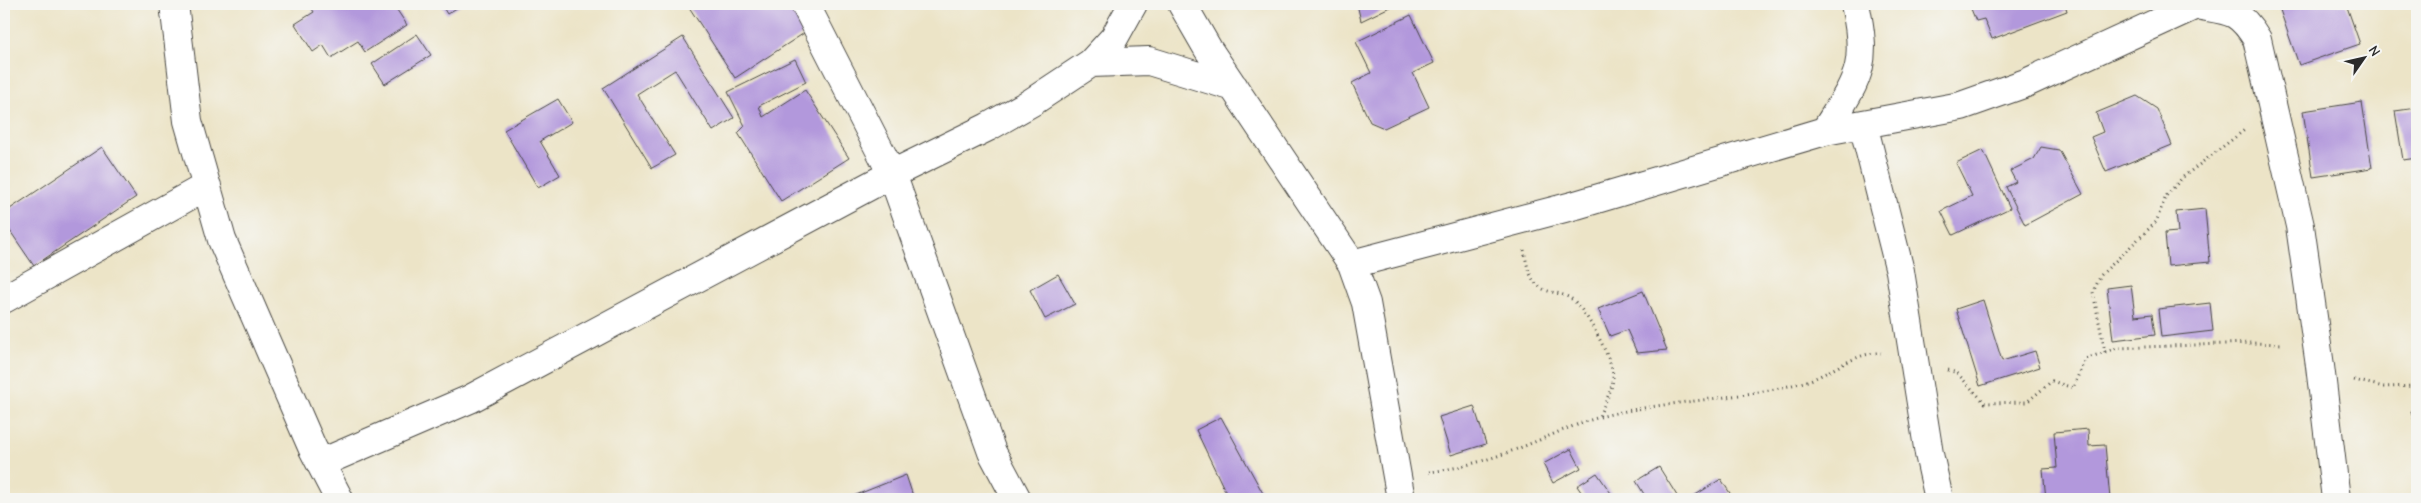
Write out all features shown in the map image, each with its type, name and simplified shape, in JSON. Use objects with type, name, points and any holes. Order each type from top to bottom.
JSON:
[{"type":"street","points":[[174,4],[188,121],[222,240],[321,463],[339,499]]},
{"type":"street","points":[[805,4],[892,174],[992,452],[1017,499]]},
{"type":"street","points":[[1182,4],[1234,87],[1352,264],[1366,303],[1399,488]]},
{"type":"street","points":[[1825,131],[1857,80],[1863,52],[1855,4]]},
{"type":"street","points":[[1352,264],[1519,220],[1825,131],[1961,106],[2026,83],[2197,4],[2231,11],[2246,21],[2257,39],[2300,226],[2336,499]]},
{"type":"street","points":[[321,463],[470,399],[892,174],[988,127],[1032,102],[1091,63],[1114,38],[1124,8]]},
{"type":"street","points":[[1091,63],[1149,61],[1234,87]]},
{"type":"street","points":[[1863,124],[1900,271],[1929,454],[1939,499]]},
{"type":"street","points":[[4,299],[206,186]]},
{"type":"path","points":[[2105,352],[2094,292],[2100,275],[2156,222],[2166,196],[2183,177],[2274,107]]},
{"type":"path","points":[[1519,220],[1530,277],[1544,290],[1570,298],[1578,305],[1614,370],[1613,380],[1598,418]]},
{"type":"path","points":[[1399,488],[1444,470],[1505,453],[1598,418],[1687,401],[1765,392],[1806,382],[1877,352],[1914,359],[1957,373],[1985,403],[2027,402],[2052,381],[2073,388],[2085,360],[2117,348],[2175,345],[2285,344],[2319,359],[2352,379],[2384,386],[2412,388],[2417,386]]},
{"type":"building","points":[[309,4],[393,4],[407,25],[365,52],[358,41],[331,58],[323,45],[313,52],[295,24],[314,12]]},
{"type":"building","points":[[441,4],[463,4],[447,14]]},
{"type":"building","points":[[687,4],[796,4],[812,28],[735,78]]},
{"type":"building","points":[[1357,4],[1396,4],[1361,21]]},
{"type":"building","points":[[1969,4],[2065,4],[2067,11],[1992,39],[1984,19],[1976,21]]},
{"type":"building","points":[[2299,4],[2346,4],[2360,44],[2299,65],[2280,10]]},
{"type":"building","points":[[1411,15],[1434,63],[1413,73],[1429,107],[1384,128],[1370,122],[1352,83],[1371,73],[1356,42]]},
{"type":"building","points":[[417,34],[431,55],[385,84],[372,64]]},
{"type":"building","points":[[683,37],[734,118],[713,131],[675,70],[637,94],[675,155],[652,168],[603,88]]},
{"type":"building","points":[[795,59],[806,82],[759,106],[763,117],[805,90],[849,158],[781,201],[738,133],[745,126],[728,92]]},
{"type":"building","points":[[2137,96],[2157,109],[2172,145],[2106,172],[2091,137],[2103,132],[2096,113]]},
{"type":"building","points":[[558,99],[572,122],[540,141],[560,175],[538,188],[504,130]]},
{"type":"building","points":[[2362,102],[2372,168],[2313,177],[2303,111]]},
{"type":"building","points":[[2417,108],[2417,158],[2403,160],[2395,111]]},
{"type":"building","points":[[102,147],[136,197],[34,266],[4,222],[4,213]]},
{"type":"building","points":[[2041,147],[2059,150],[2083,194],[2025,225],[2006,187],[2016,182],[2010,171],[2034,159]]},
{"type":"building","points":[[1983,150],[2010,208],[1953,235],[1941,211],[1972,196],[1956,163]]},
{"type":"building","points":[[2205,209],[2210,262],[2168,266],[2165,233],[2178,232],[2176,212]]},
{"type":"building","points":[[1058,274],[1075,304],[1045,319],[1030,290]]},
{"type":"building","points":[[2131,285],[2135,316],[2152,314],[2155,335],[2113,340],[2107,288]]},
{"type":"building","points":[[1643,291],[1667,350],[1637,353],[1627,330],[1610,336],[1598,309]]},
{"type":"building","points":[[1983,300],[2002,361],[2035,351],[2040,367],[1980,386],[1956,309]]},
{"type":"building","points":[[2210,303],[2213,331],[2161,337],[2158,309]]},
{"type":"building","points":[[1474,406],[1486,444],[1451,455],[1439,417]]},
{"type":"building","points":[[2417,410],[2417,430],[2411,412]]},
{"type":"building","points":[[1221,417],[1265,497],[1260,499],[1229,499],[1196,430]]},
{"type":"building","points":[[2088,429],[2089,446],[2105,445],[2110,499],[2046,499],[2043,469],[2057,468],[2054,432]]},
{"type":"building","points":[[1571,449],[1581,468],[1553,483],[1543,464]]},
{"type":"building","points":[[1659,467],[1679,499],[1647,499],[1636,481]]},
{"type":"building","points":[[1597,473],[1615,499],[1586,499],[1577,486]]},
{"type":"building","points":[[906,475],[914,499],[846,499]]},
{"type":"building","points":[[1721,479],[1733,498],[1689,499]]}]
